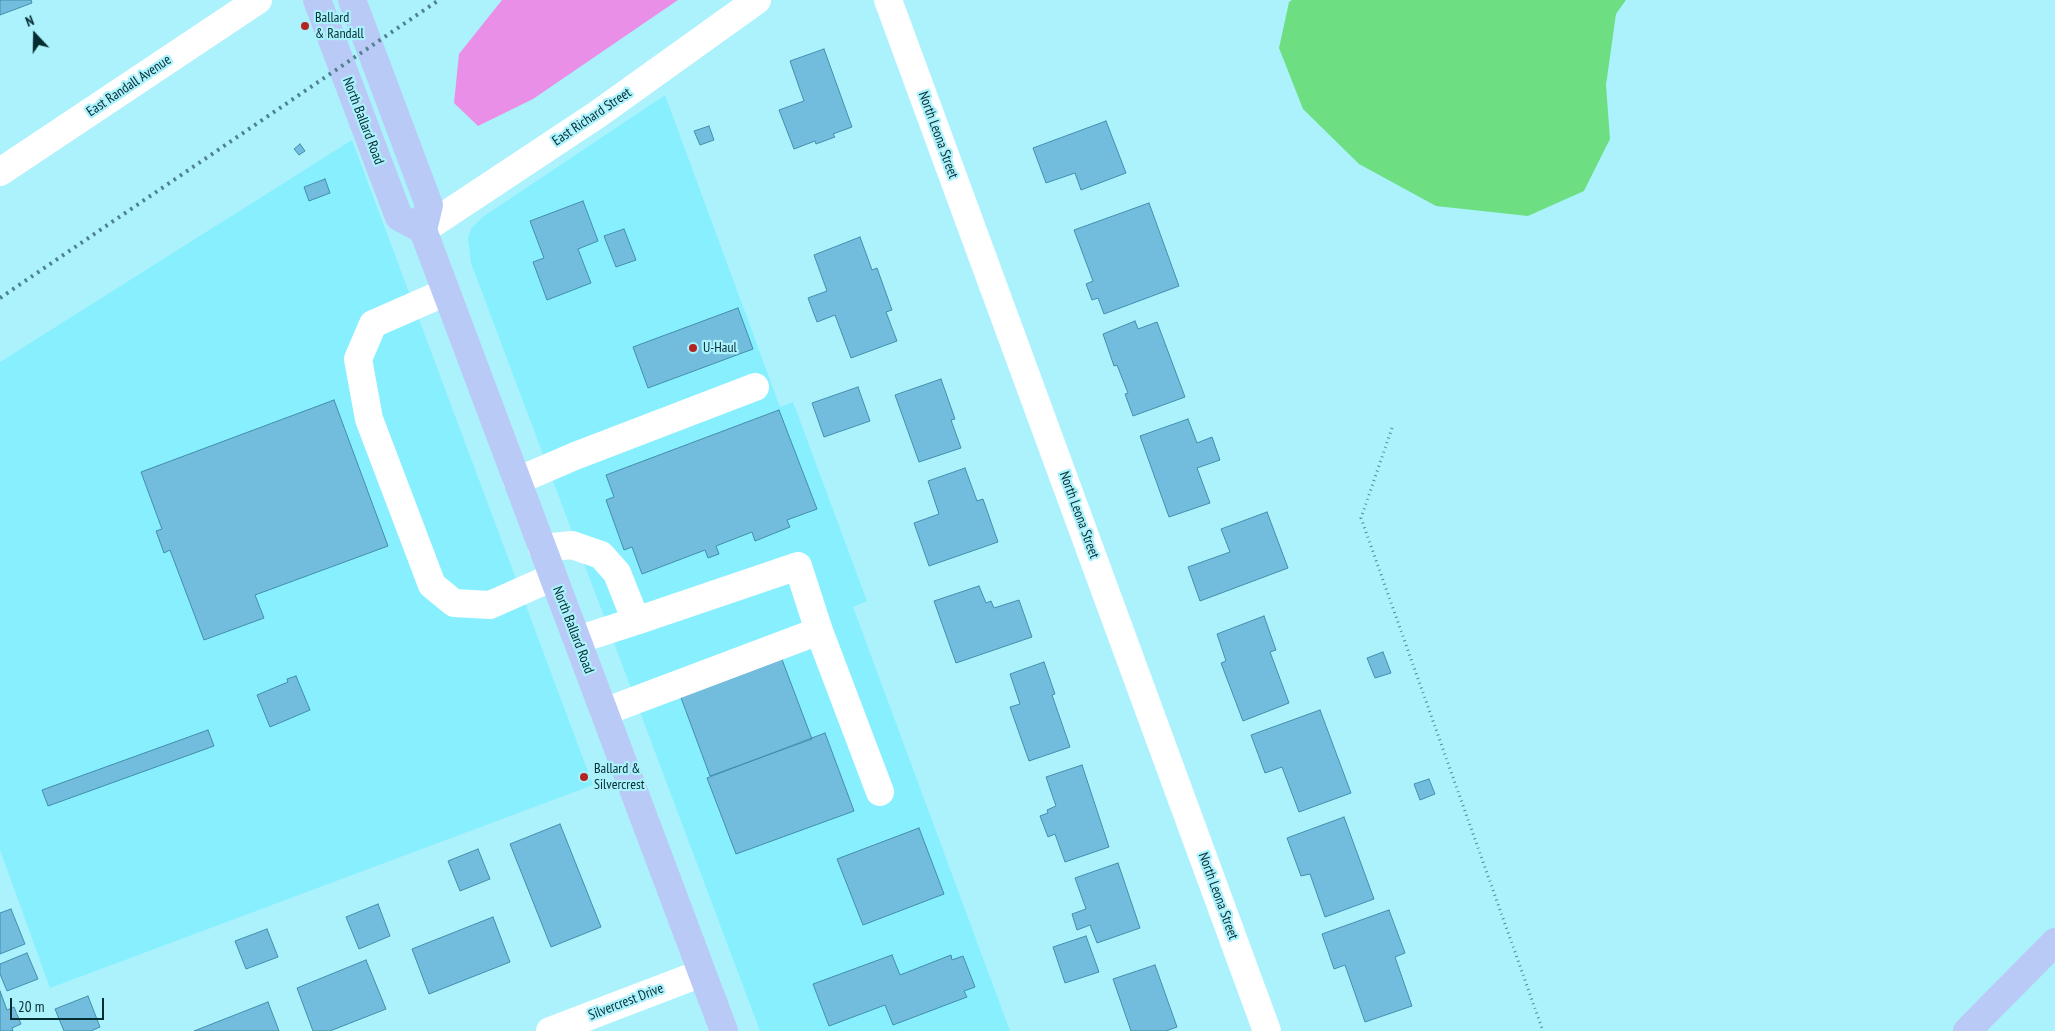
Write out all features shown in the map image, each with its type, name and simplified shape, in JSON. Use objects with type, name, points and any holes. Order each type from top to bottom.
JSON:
[{"type":"main road","name":"North Ballard Road","points":[[317,0],[399,217],[423,230],[724,1031]]},
{"type":"main road","points":[[352,0],[429,204],[423,230]]},
{"type":"main road","points":[[1967,1031],[2055,942]]},
{"type":"street","name":"East Randall Avenue","points":[[0,172],[258,0]]},
{"type":"street","name":"East Richard Street","points":[[423,230],[598,114],[758,0]]},
{"type":"street","name":"North Leona Street","points":[[888,0],[1267,1031]]},
{"type":"street","points":[[446,292],[373,324],[358,359],[369,419],[432,585],[454,603],[490,605],[554,577]]},
{"type":"street","points":[[517,481],[575,456],[755,387]]},
{"type":"street","points":[[542,548],[572,545],[601,555],[617,573],[636,620]]},
{"type":"street","points":[[577,640],[798,566],[819,631],[880,792]]},
{"type":"street","points":[[604,712],[819,631]]},
{"type":"street","name":"Silvercrest Drive","points":[[550,1031],[702,973]]},
{"type":"path","points":[[1392,428],[1361,518],[1543,1031]]},
{"type":"shaded area","points":[[502,0],[678,0],[533,99],[478,126],[454,103],[459,54]]},
{"type":"shaded area","points":[[1292,0],[1626,0],[1616,14],[1606,85],[1610,139],[1584,191],[1528,216],[1436,206],[1359,164],[1303,109],[1279,48],[1289,2]]},
{"type":"shaded area","points":[[665,95],[780,407],[793,402],[867,601],[853,607],[1010,1031],[760,1031],[471,263],[468,238],[472,227],[484,216]]},
{"type":"shaded area","points":[[352,140],[593,785],[50,988],[0,850],[0,362]]},
{"type":"building","points":[[0,0],[31,0],[32,3],[0,15]]},
{"type":"building","points":[[824,49],[852,127],[833,134],[835,137],[816,144],[815,141],[794,149],[779,110],[804,101],[790,61]]},
{"type":"building","points":[[1106,121],[1126,173],[1081,190],[1075,173],[1046,183],[1033,148]]},
{"type":"building","points":[[709,126],[714,140],[700,145],[694,131]]},
{"type":"building","points":[[300,144],[305,151],[299,155],[294,149]]},
{"type":"building","points":[[325,179],[330,193],[309,201],[304,187]]},
{"type":"building","points":[[583,201],[598,241],[578,249],[591,283],[547,300],[533,262],[544,258],[530,221]]},
{"type":"building","points":[[1149,203],[1179,286],[1104,314],[1098,298],[1092,300],[1086,284],[1093,281],[1074,230]]},
{"type":"building","points":[[624,229],[636,260],[616,267],[604,236]]},
{"type":"building","points":[[860,237],[872,270],[877,268],[892,310],[886,312],[897,341],[851,358],[835,315],[817,322],[808,298],[827,291],[814,255]]},
{"type":"building","name":"U-Haul","points":[[738,308],[753,349],[648,388],[633,347]]},
{"type":"building","points":[[1135,321],[1138,329],[1157,322],[1185,397],[1133,416],[1125,394],[1128,393],[1117,365],[1114,366],[1103,334]]},
{"type":"building","points":[[941,379],[955,419],[951,420],[961,448],[919,462],[895,395]]},
{"type":"building","points":[[858,387],[870,421],[824,437],[812,403]]},
{"type":"building","points":[[334,400],[388,546],[255,595],[264,618],[204,640],[170,550],[164,553],[156,531],[162,529],[141,472]]},
{"type":"building","points":[[779,410],[817,509],[787,520],[790,527],[755,541],[752,532],[716,546],[719,554],[708,558],[705,550],[642,574],[632,547],[624,550],[606,500],[614,497],[606,475]]},
{"type":"building","points":[[1188,419],[1197,443],[1212,437],[1220,460],[1197,468],[1210,503],[1169,517],[1140,436]]},
{"type":"building","points":[[965,468],[977,501],[983,499],[998,542],[929,566],[914,523],[939,514],[928,481]]},
{"type":"building","points":[[1267,512],[1288,568],[1200,601],[1188,567],[1230,552],[1221,529]]},
{"type":"building","points":[[979,586],[986,603],[991,601],[994,608],[1019,600],[1032,637],[956,663],[934,601]]},
{"type":"building","points":[[1264,616],[1276,650],[1270,652],[1289,703],[1243,721],[1221,663],[1226,661],[1217,634]]},
{"type":"building","points":[[1383,652],[1391,673],[1375,678],[1367,658]]},
{"type":"building","points":[[781,657],[812,739],[710,776],[680,695]]},
{"type":"building","points":[[1044,662],[1055,694],[1052,695],[1070,747],[1029,761],[1010,707],[1020,704],[1010,674]]},
{"type":"building","points":[[296,676],[310,710],[270,727],[257,695],[288,682],[287,679]]},
{"type":"building","points":[[1320,710],[1351,793],[1299,812],[1282,767],[1265,773],[1251,735]]},
{"type":"building","points":[[208,730],[214,746],[48,806],[42,790]]},
{"type":"building","points":[[825,733],[854,811],[736,854],[707,778]]},
{"type":"building","points":[[1082,765],[1109,847],[1065,862],[1055,834],[1048,837],[1040,816],[1048,813],[1047,810],[1056,806],[1046,777]]},
{"type":"building","points":[[1429,779],[1435,794],[1420,800],[1414,784]]},
{"type":"building","points":[[1344,817],[1374,899],[1325,917],[1310,874],[1301,876],[1287,838]]},
{"type":"building","points":[[560,824],[601,927],[551,947],[510,844]]},
{"type":"building","points":[[919,828],[944,894],[863,925],[837,859]]},
{"type":"building","points":[[478,849],[490,879],[460,891],[448,861]]},
{"type":"building","points":[[1118,863],[1140,928],[1097,943],[1090,925],[1077,930],[1072,914],[1086,909],[1075,878]]},
{"type":"building","points":[[378,904],[390,936],[359,949],[346,917]]},
{"type":"building","points":[[11,909],[25,944],[0,954],[0,913]]},
{"type":"building","points":[[1389,910],[1405,953],[1395,957],[1412,1006],[1365,1022],[1345,965],[1334,969],[1322,934]]},
{"type":"building","points":[[493,917],[510,962],[429,994],[412,949]]},
{"type":"building","points":[[267,929],[278,957],[246,969],[235,941]]},
{"type":"building","points":[[1086,936],[1099,972],[1065,983],[1053,947]]},
{"type":"building","points":[[27,953],[38,979],[7,991],[0,974],[0,964]]},
{"type":"building","points":[[892,955],[900,975],[951,955],[952,960],[963,956],[975,987],[964,991],[967,997],[893,1025],[885,1005],[829,1026],[813,984]]},
{"type":"building","points":[[366,960],[386,1009],[330,1031],[313,1031],[297,988]]},
{"type":"building","points":[[1155,965],[1177,1027],[1166,1031],[1131,1031],[1113,979]]},
{"type":"building","points":[[0,991],[7,1010],[14,1007],[21,1024],[12,1028],[13,1031],[0,1031]]},
{"type":"building","points":[[88,996],[100,1027],[91,1031],[64,1031],[55,1009]]},
{"type":"building","points":[[268,1002],[279,1031],[194,1031]]},
{"type":"railway","points":[[0,298],[439,0]]},
{"type":"place","name":"Ballard & Randall","points":[[305,26]]},
{"type":"place","name":"U-Haul","points":[[693,348]]},
{"type":"place","name":"Ballard & Silvercrest","points":[[584,777]]}]
